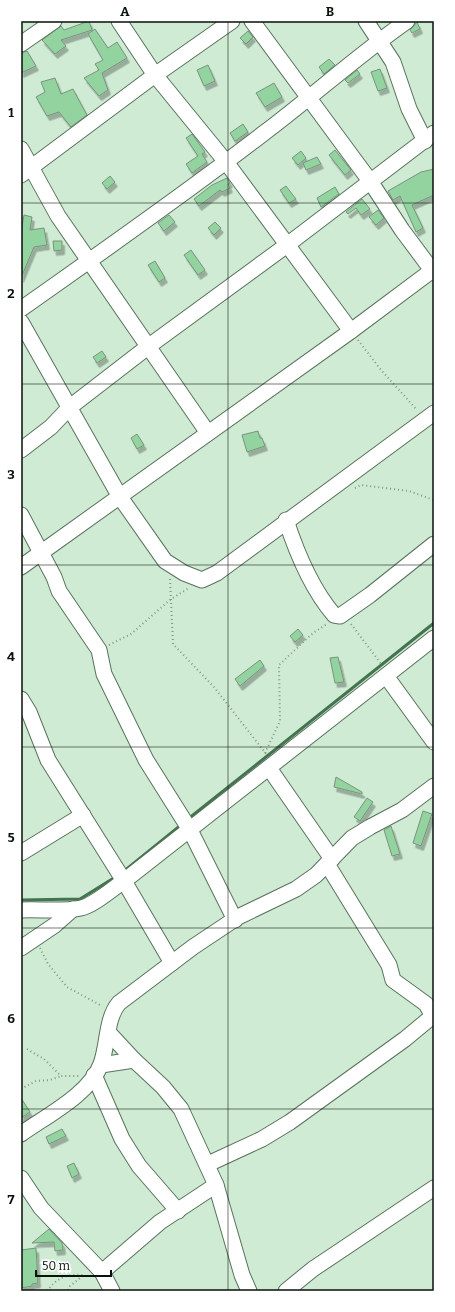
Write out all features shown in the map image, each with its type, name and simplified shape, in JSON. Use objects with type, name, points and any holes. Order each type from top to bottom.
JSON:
[{"type":"street","points":[[21,44],[54,21]]},
{"type":"street","points":[[119,21],[155,75],[226,162],[351,331]]},
{"type":"street","points":[[26,171],[155,75],[232,21]]},
{"type":"street","points":[[21,567],[433,271],[402,230],[370,181],[252,21]]},
{"type":"street","points":[[21,450],[51,427],[70,407],[149,346],[288,245],[429,137],[409,109],[393,62],[380,40],[366,21]]},
{"type":"street","points":[[21,309],[226,162],[309,99],[380,40],[407,21]]},
{"type":"street","points":[[21,149],[26,171],[208,433]]},
{"type":"street","points":[[21,322],[120,497],[165,561],[184,573],[202,580],[217,573],[286,520],[434,413]]},
{"type":"street","points":[[21,515],[54,577],[59,591],[99,650],[104,674],[146,760],[190,830],[235,920]]},
{"type":"street","points":[[286,520],[298,555],[308,575],[334,615],[342,615],[370,595],[434,544]]},
{"type":"street","points":[[21,910],[73,909],[82,908],[90,904],[121,876],[190,830],[434,638]]},
{"type":"street","points":[[386,676],[434,742]]},
{"type":"street","points":[[21,699],[25,716],[48,760],[121,876],[172,963]]},
{"type":"street","points":[[208,1164],[262,1139],[290,1122],[405,1039],[434,1016],[426,1004],[393,980],[389,965],[329,861],[269,768]]},
{"type":"street","points":[[21,1134],[72,1099],[95,1074],[115,1007],[119,1002],[172,963],[235,920],[296,889],[316,875],[352,838],[402,810],[434,786]]},
{"type":"street","points":[[21,853],[82,816]]},
{"type":"street","points":[[21,948],[55,925],[73,909]]},
{"type":"street","points":[[110,1026],[134,1060],[163,1087],[182,1109],[208,1164],[216,1185],[242,1275],[249,1291]]},
{"type":"street","points":[[95,1074],[134,1060]]},
{"type":"street","points":[[95,1074],[122,1138],[139,1166],[178,1211]]},
{"type":"street","points":[[21,1178],[41,1208],[102,1272],[112,1291]]},
{"type":"street","points":[[102,1272],[137,1241],[216,1185]]},
{"type":"street","points":[[286,1291],[313,1269],[434,1188]]},
{"type":"path","points":[[351,331],[381,370],[417,409],[420,423]]},
{"type":"path","points":[[361,485],[364,480]]},
{"type":"path","points":[[354,488],[361,485],[409,491],[434,500]]},
{"type":"path","points":[[165,561],[170,580],[172,598],[173,644],[214,687],[265,753],[280,722],[279,665],[313,633],[342,615],[380,662]]},
{"type":"path","points":[[99,650],[131,634],[172,598],[202,580]]},
{"type":"path","points":[[35,938],[48,964],[67,987],[102,1006],[110,1026]]},
{"type":"path","points":[[27,1049],[44,1059],[61,1076]]},
{"type":"path","points":[[21,1088],[36,1081],[50,1080],[61,1076],[82,1077],[95,1074]]},
{"type":"path","points":[[47,1291],[55,1280],[74,1274],[84,1275],[70,1286],[68,1291]]},
{"type":"building","points":[[89,21],[92,30],[61,40],[66,46],[55,54],[42,40],[61,26],[64,30]]},
{"type":"building","points":[[417,22],[420,29],[412,33],[410,30]]},
{"type":"building","points":[[95,29],[108,48],[117,42],[127,58],[102,73],[108,90],[99,96],[84,78],[99,70],[95,64],[103,60],[88,34]]},
{"type":"building","points":[[248,31],[253,37],[246,44],[240,38]]},
{"type":"building","points":[[27,51],[36,66],[21,73],[21,53]]},
{"type":"building","points":[[329,59],[335,65],[324,74],[319,67]]},
{"type":"building","points":[[208,65],[215,81],[204,86],[197,70]]},
{"type":"building","points":[[380,69],[387,88],[378,91],[371,72]]},
{"type":"building","points":[[357,70],[360,74],[348,83],[345,80]]},
{"type":"building","points":[[55,78],[61,94],[73,89],[87,115],[71,127],[59,112],[47,116],[36,97],[45,92],[41,82]]},
{"type":"building","points":[[274,83],[282,97],[265,107],[256,93]]},
{"type":"building","points":[[243,124],[248,132],[235,141],[230,133]]},
{"type":"building","points":[[192,134],[205,152],[202,154],[207,162],[192,173],[186,164],[198,156],[186,138]]},
{"type":"building","points":[[335,150],[351,170],[345,175],[329,155]]},
{"type":"building","points":[[301,151],[306,158],[298,165],[292,158]]},
{"type":"building","points":[[317,157],[321,164],[306,170],[303,163]]},
{"type":"building","points":[[434,169],[434,195],[412,205],[423,228],[416,232],[400,196],[393,200],[388,191],[421,172]]},
{"type":"building","points":[[110,176],[115,182],[107,189],[102,183]]},
{"type":"building","points":[[227,178],[230,183],[228,184],[230,188],[222,192],[220,190],[199,206],[194,199],[212,185]]},
{"type":"building","points":[[286,186],[296,199],[289,203],[280,190]]},
{"type":"building","points":[[335,187],[339,194],[321,207],[317,198]]},
{"type":"building","points":[[362,199],[370,209],[361,215],[356,208],[348,214],[346,212]]},
{"type":"building","points":[[378,210],[384,218],[376,225],[369,217]]},
{"type":"building","points":[[24,215],[32,217],[30,230],[44,228],[47,245],[34,247],[21,278],[21,232]]},
{"type":"building","points":[[169,215],[175,222],[164,231],[158,223]]},
{"type":"building","points":[[215,222],[221,228],[214,235],[208,228]]},
{"type":"building","points":[[53,241],[62,241],[62,250],[54,251]]},
{"type":"building","points":[[191,250],[205,270],[198,275],[184,255]]},
{"type":"building","points":[[155,261],[165,278],[159,282],[148,265]]},
{"type":"building","points":[[102,351],[106,357],[97,363],[93,357]]},
{"type":"building","points":[[258,431],[265,446],[247,452],[242,435]]},
{"type":"building","points":[[137,434],[144,445],[137,449],[131,438]]},
{"type":"building","points":[[298,629],[303,635],[295,642],[290,636]]},
{"type":"building","points":[[338,657],[344,682],[335,683],[330,658]]},
{"type":"building","points":[[260,660],[264,666],[240,686],[235,679]]},
{"type":"building","points":[[336,777],[362,792],[362,794],[334,787]]},
{"type":"building","points":[[367,798],[373,802],[360,821],[354,817]]},
{"type":"building","points":[[423,811],[432,814],[421,846],[413,843]]},
{"type":"building","points":[[391,826],[400,854],[392,856],[384,830]]},
{"type":"building","points":[[21,1098],[30,1112],[21,1118]]},
{"type":"building","points":[[62,1129],[66,1136],[49,1144],[46,1137]]},
{"type":"building","points":[[74,1163],[79,1174],[72,1178],[67,1166]]},
{"type":"building","points":[[49,1229],[62,1243],[63,1250],[55,1251],[54,1242],[32,1243]]},
{"type":"building","points":[[36,1248],[38,1283],[21,1288],[21,1250]]},
{"type":"waterway","points":[[188,819],[434,623]]},
{"type":"waterway","points":[[123,872],[181,825]]},
{"type":"waterway","points":[[21,900],[80,899],[117,876]]}]
